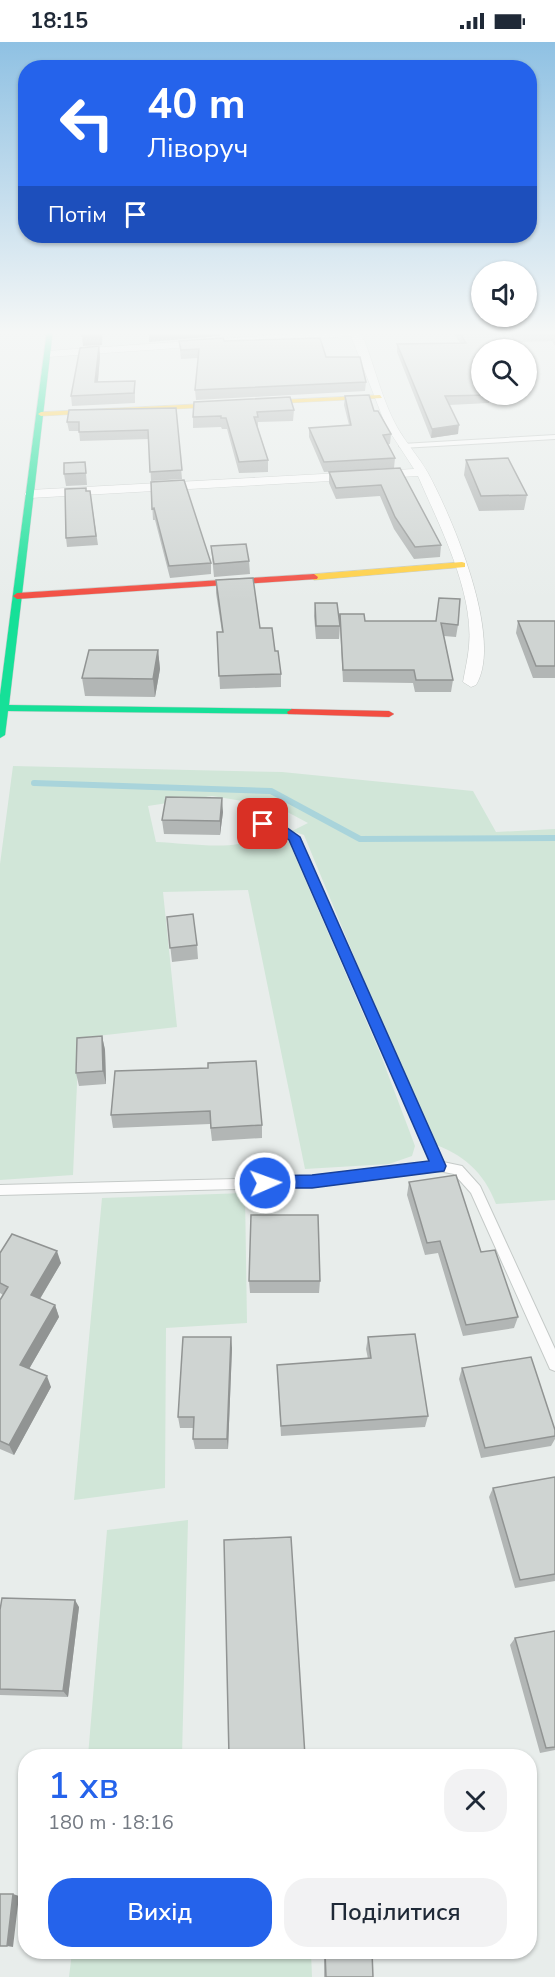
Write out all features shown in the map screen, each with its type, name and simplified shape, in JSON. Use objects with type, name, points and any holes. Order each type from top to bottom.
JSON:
[{"type":"street","points":[[0,735],[39,420]]},
{"type":"street","points":[[390,420],[402,446],[422,472],[462,565],[474,611],[477,644],[471,682]]},
{"type":"street","points":[[30,494],[422,472]]},
{"type":"street","points":[[16,596],[202,586],[462,565]]},
{"type":"street","points":[[4,708],[388,714]]},
{"type":"lane","points":[[402,446],[555,438]]},
{"type":"lane","points":[[248,820],[279,827],[294,837],[439,1166]]},
{"type":"lane","points":[[0,1190],[312,1182],[439,1166],[458,1170],[476,1191],[555,1364]]},
{"type":"green space","points":[[13,766],[282,772],[473,791],[496,832],[555,829],[555,1200],[496,1204],[485,1183],[471,1166],[453,1153],[431,1143],[304,835],[292,831],[308,823],[278,807],[212,796],[148,806],[156,842],[230,845],[277,837],[289,842],[380,1053],[415,1146],[412,1156],[389,1164],[305,1169],[248,890],[163,892],[177,1027],[79,1038],[73,1175],[0,1180],[0,864]]},
{"type":"green space","points":[[245,1193],[247,1323],[166,1328],[165,1488],[74,1500],[102,1198]]},
{"type":"green space","points":[[188,1520],[182,1749],[89,1749],[107,1530]]},
{"type":"green space","points":[[71,1959],[311,1959],[312,1977],[69,1977]]},
{"type":"building","points":[[177,420],[182,470],[150,472],[148,430],[79,432],[79,422],[67,422]]},
{"type":"building","points":[[227,420],[255,420],[268,460],[239,462]]},
{"type":"building","points":[[350,420],[383,420],[391,434],[383,435],[395,458],[324,462],[309,428],[351,425]]},
{"type":"building","points":[[428,420],[457,420],[459,425],[432,429]]},
{"type":"building","points":[[508,458],[527,495],[481,496],[466,460]]},
{"type":"building","points":[[85,462],[86,473],[64,474],[64,463]]},
{"type":"building","points":[[400,468],[441,545],[415,547],[395,517],[381,485],[336,488],[329,472]]},
{"type":"building","points":[[184,480],[211,563],[169,566],[154,508],[152,509],[151,482]]},
{"type":"building","points":[[86,488],[86,491],[90,491],[96,536],[66,538],[65,489]]},
{"type":"building","points":[[246,544],[249,561],[214,564],[211,546]]},
{"type":"building","points":[[253,578],[260,628],[272,628],[281,674],[219,676],[217,632],[223,632],[216,580]]},
{"type":"building","points":[[439,598],[460,599],[458,625],[441,623],[453,680],[416,680],[414,670],[343,670],[340,614],[364,614],[365,621],[436,621]]},
{"type":"building","points":[[315,603],[337,603],[340,626],[316,626]]},
{"type":"building","points":[[518,621],[555,621],[555,666],[536,666]]},
{"type":"building","points":[[89,650],[158,650],[153,679],[82,678]]},
{"type":"building","points":[[166,797],[222,798],[220,821],[162,820]]},
{"type":"building","points":[[193,914],[197,945],[170,948],[167,917]]},
{"type":"building","points":[[102,1036],[103,1071],[76,1073],[77,1038]]},
{"type":"building","points":[[256,1061],[262,1125],[211,1128],[210,1111],[111,1115],[115,1071],[208,1068],[208,1063]]},
{"type":"building","points":[[456,1175],[481,1252],[495,1250],[518,1317],[466,1325],[440,1241],[427,1243],[409,1182]]},
{"type":"building","points":[[251,1215],[318,1215],[320,1281],[249,1281]]},
{"type":"building","points":[[12,1234],[57,1251],[31,1295],[55,1305],[20,1365],[47,1376],[9,1445],[0,1441],[0,1300],[8,1287],[0,1283],[0,1253]]},
{"type":"building","points":[[415,1334],[428,1416],[281,1426],[277,1365],[371,1358],[368,1337]]},
{"type":"building","points":[[183,1337],[231,1337],[227,1439],[193,1439],[194,1417],[178,1417]]},
{"type":"building","points":[[531,1357],[555,1436],[485,1448],[462,1368]]},
{"type":"building","points":[[555,1477],[555,1574],[520,1580],[493,1488]]},
{"type":"building","points":[[291,1537],[305,1749],[229,1749],[224,1540]]},
{"type":"building","points":[[2,1598],[75,1600],[63,1691],[0,1689]]},
{"type":"building","points":[[555,1631],[555,1747],[546,1748],[515,1638]]},
{"type":"building","points":[[0,1894],[13,1894],[7,1946],[0,1946]]},
{"type":"building","points":[[325,1959],[372,1959],[373,1977],[326,1977]]},
{"type":"waterway","points":[[34,783],[271,791],[360,839],[555,838]]},
{"type":"traffic: fast","points":[[0,735],[39,420]]},
{"type":"traffic: fast","points":[[4,708],[292,712]]},
{"type":"traffic: slow","points":[[314,577],[462,565]]},
{"type":"traffic: jam","points":[[17,596],[314,577]]},
{"type":"traffic: jam","points":[[292,712],[389,714]]},
{"type":"route","points":[[263,824],[279,827],[294,837],[439,1166],[312,1182],[265,1183]]}]
